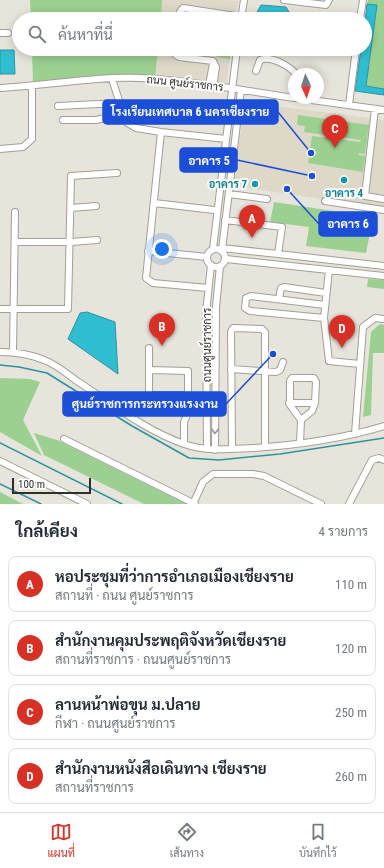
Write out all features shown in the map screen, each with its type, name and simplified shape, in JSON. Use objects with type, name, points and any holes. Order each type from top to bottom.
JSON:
[{"type":"street","points":[[242,12],[244,0]]},
{"type":"street","points":[[284,0],[326,5],[330,0]]},
{"type":"street","points":[[361,12],[363,0]]},
{"type":"street","points":[[180,12],[183,8],[206,12]]},
{"type":"street","points":[[0,33],[8,33]]},
{"type":"street","points":[[177,56],[213,60],[214,63],[211,86]]},
{"type":"street","points":[[237,56],[232,89],[288,97]]},
{"type":"street","points":[[349,105],[355,56]]},
{"type":"street","points":[[256,71],[260,60],[266,58],[288,68]]},
{"type":"street","name":"ถนน ศูนย์ราชการ","points":[[0,88],[32,87],[112,79],[140,78],[232,89],[213,249]]},
{"type":"street","points":[[112,79],[122,114],[131,126],[161,132],[226,139]]},
{"type":"street","points":[[0,149],[18,149],[26,145],[32,139],[32,87]]},
{"type":"street","points":[[226,259],[222,249],[241,90]]},
{"type":"street","points":[[324,101],[384,110]]},
{"type":"street","points":[[58,106],[119,103]]},
{"type":"street","points":[[375,109],[365,196],[384,199]]},
{"type":"street","points":[[63,120],[96,120],[122,114]]},
{"type":"street","points":[[161,132],[146,278],[149,282],[208,288]]},
{"type":"street","points":[[0,309],[68,309],[71,242],[71,176],[117,173]]},
{"type":"street","points":[[229,194],[268,199]]},
{"type":"street","points":[[325,201],[384,210]]},
{"type":"street","points":[[154,202],[214,210]]},
{"type":"street","points":[[71,208],[96,206]]},
{"type":"street","points":[[13,352],[15,212]]},
{"type":"street","points":[[225,220],[282,227],[278,254]]},
{"type":"street","points":[[15,242],[71,242],[97,240]]},
{"type":"street","points":[[207,257],[213,249],[222,249],[384,266]]},
{"type":"street","points":[[148,251],[207,257]]},
{"type":"street","points":[[207,257],[211,265],[220,266]]},
{"type":"street","points":[[215,450],[216,307],[220,266],[226,259]]},
{"type":"street","points":[[226,259],[384,276]]},
{"type":"street","name":"ถนนศูนย์ราชการ","points":[[207,449],[206,313],[211,265]]},
{"type":"street","points":[[329,270],[324,318],[329,361],[360,364]]},
{"type":"street","points":[[279,299],[281,288],[284,287],[326,293]]},
{"type":"street","points":[[324,318],[250,311],[245,308],[248,296],[325,305]]},
{"type":"street","points":[[355,434],[363,327],[375,318],[384,319]]},
{"type":"street","points":[[232,449],[231,332],[233,328],[262,329],[266,332],[265,447]]},
{"type":"street","points":[[131,417],[148,395],[149,348]]},
{"type":"street","points":[[0,352],[27,354],[46,360],[131,417],[184,444],[207,449],[215,450],[265,447],[300,443],[355,434],[384,426]]},
{"type":"street","points":[[231,369],[278,371],[282,367],[283,362]]},
{"type":"street","points":[[149,370],[188,371],[188,413],[184,422],[184,444]]},
{"type":"street","points":[[300,443],[302,420],[312,411],[316,403],[316,382],[314,378],[310,377],[290,379],[290,407],[302,420]]},
{"type":"street","points":[[148,395],[188,395]]},
{"type":"street","points":[[289,403],[316,403]]},
{"type":"street","points":[[64,439],[194,504],[203,482],[213,474],[253,474],[264,476],[321,504]]},
{"type":"street","points":[[349,504],[372,460],[379,458],[384,460]]},
{"type":"street","points":[[0,461],[87,504]]},
{"type":"shaded area","points":[[161,0],[238,1],[236,12],[160,12]]},
{"type":"shaded area","points":[[157,56],[230,56],[226,85],[155,78]]},
{"type":"shaded area","points":[[245,102],[384,120],[384,208],[233,186]]},
{"type":"green space","points":[[30,0],[162,0],[161,12],[31,12]]},
{"type":"green space","points":[[368,0],[384,0],[384,89],[366,86],[370,56],[372,56],[372,42],[377,6],[367,4]]},
{"type":"green space","points":[[32,56],[157,56],[155,78],[94,77],[33,83]]},
{"type":"green space","points":[[216,56],[230,56],[230,59]]},
{"type":"green space","points":[[298,115],[369,125],[365,154],[359,153],[359,155],[365,156],[363,172],[308,163],[312,136],[360,142],[361,140],[304,132],[305,126],[297,125]]},
{"type":"green space","points":[[274,202],[373,217],[366,253],[306,246],[309,227],[270,222]]},
{"type":"green space","points":[[368,279],[384,280],[384,289],[367,287]]},
{"type":"green space","points":[[380,324],[384,325],[384,353],[373,353],[371,415],[363,417],[371,332]]},
{"type":"green space","points":[[0,378],[30,379],[40,382],[23,420],[42,456],[0,432]]},
{"type":"green space","points":[[34,433],[57,440],[186,504],[144,504],[44,455]]},
{"type":"green space","points":[[0,492],[23,504],[0,504]]},
{"type":"water","points":[[367,4],[377,5],[372,42],[372,12],[366,12]]},
{"type":"water","points":[[261,5],[286,7],[289,12],[257,12]]},
{"type":"water","points":[[0,50],[12,50],[12,56],[14,56],[15,74],[0,74]]},
{"type":"water","points":[[360,56],[370,56],[366,86],[384,89],[384,95],[355,91]]},
{"type":"water","points":[[87,312],[115,322],[118,374],[68,339],[80,313]]},
{"type":"waterway","points":[[0,365],[19,367],[47,373],[132,426],[189,458],[219,460],[280,454],[384,438]]},
{"type":"waterway","points":[[0,443],[122,504]]},
{"type":"waterway","points":[[0,484],[41,504]]},
{"type":"place","name":"ลานหน้าพ่อขุน ม.ปลาย","points":[[335,148]]},
{"type":"place","name":"โรงเรียนเทศบาล 6 นครเชียงราย","points":[[311,153]]},
{"type":"place","name":"อาคาร 5","points":[[312,176]]},
{"type":"place","name":"อาคาร 4","points":[[344,180]]},
{"type":"place","name":"อาคาร 7","points":[[255,184]]},
{"type":"place","name":"อาคาร 6","points":[[287,189]]},
{"type":"place","name":"หอประชุมที่ว่าการอำเภอเมืองเชียงราย","points":[[252,238]]},
{"type":"place","name":"สำนักงานคุมประพฤติจังหวัดเชียงราย","points":[[162,346]]},
{"type":"place","name":"สำนักงานหนังสือเดินทาง เชียงราย","points":[[342,348]]},
{"type":"place","name":"ศูนย์ราชการกระทรวงแรงงาน","points":[[273,354]]}]
